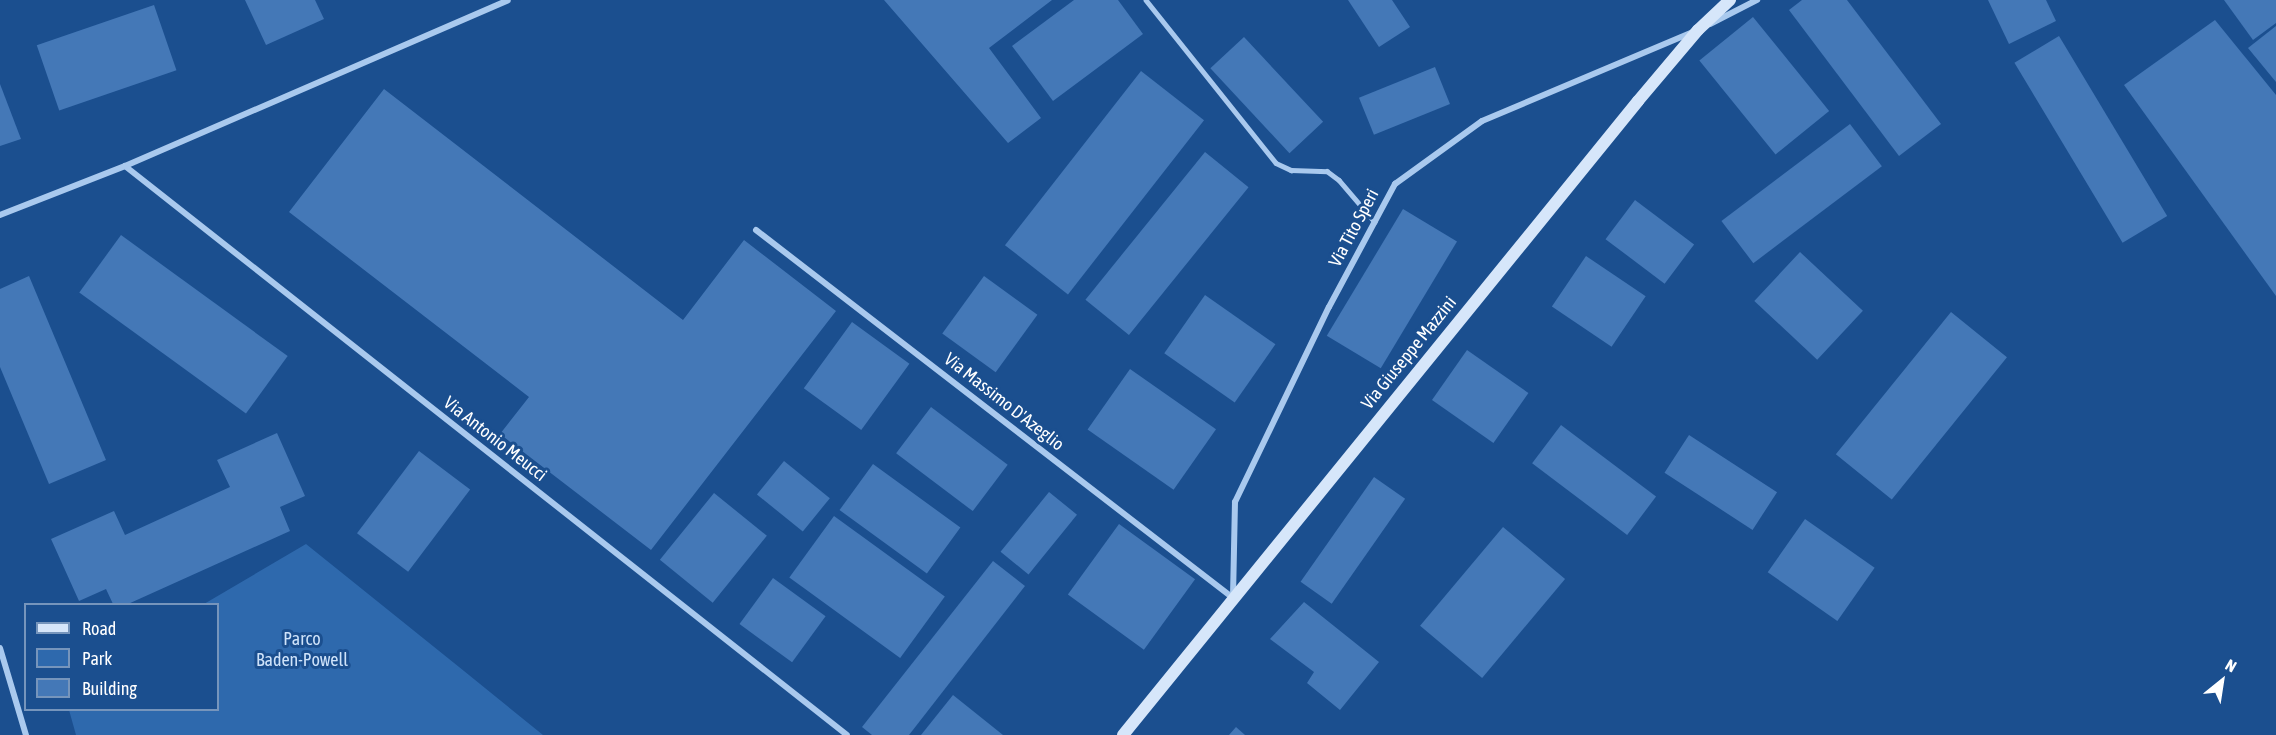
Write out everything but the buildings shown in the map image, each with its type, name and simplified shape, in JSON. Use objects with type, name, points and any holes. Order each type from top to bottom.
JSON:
[{"type":"main road","name":"Via Giuseppe Mazzini","points":[[1123,735],[1698,30],[1730,0]]},
{"type":"street","points":[[0,215],[125,166],[508,0]]},
{"type":"street","name":"Via Tito Speri","points":[[1233,598],[1235,502],[1329,307],[1395,184],[1482,121],[1698,30],[1757,0]]},
{"type":"street","name":"Via Antonio Meucci","points":[[125,166],[847,735]]},
{"type":"street","name":"Via Massimo D'Azeglio","points":[[756,230],[1233,598]]},
{"type":"street","points":[[0,648],[26,735]]},
{"type":"lane","points":[[1146,0],[1276,163],[1291,170],[1327,171],[1339,180],[1375,222]]},
{"type":"green space","name":"Parco Baden-Powell","points":[[306,544],[543,735],[76,735],[69,711],[219,711],[219,603],[206,603]]}]
